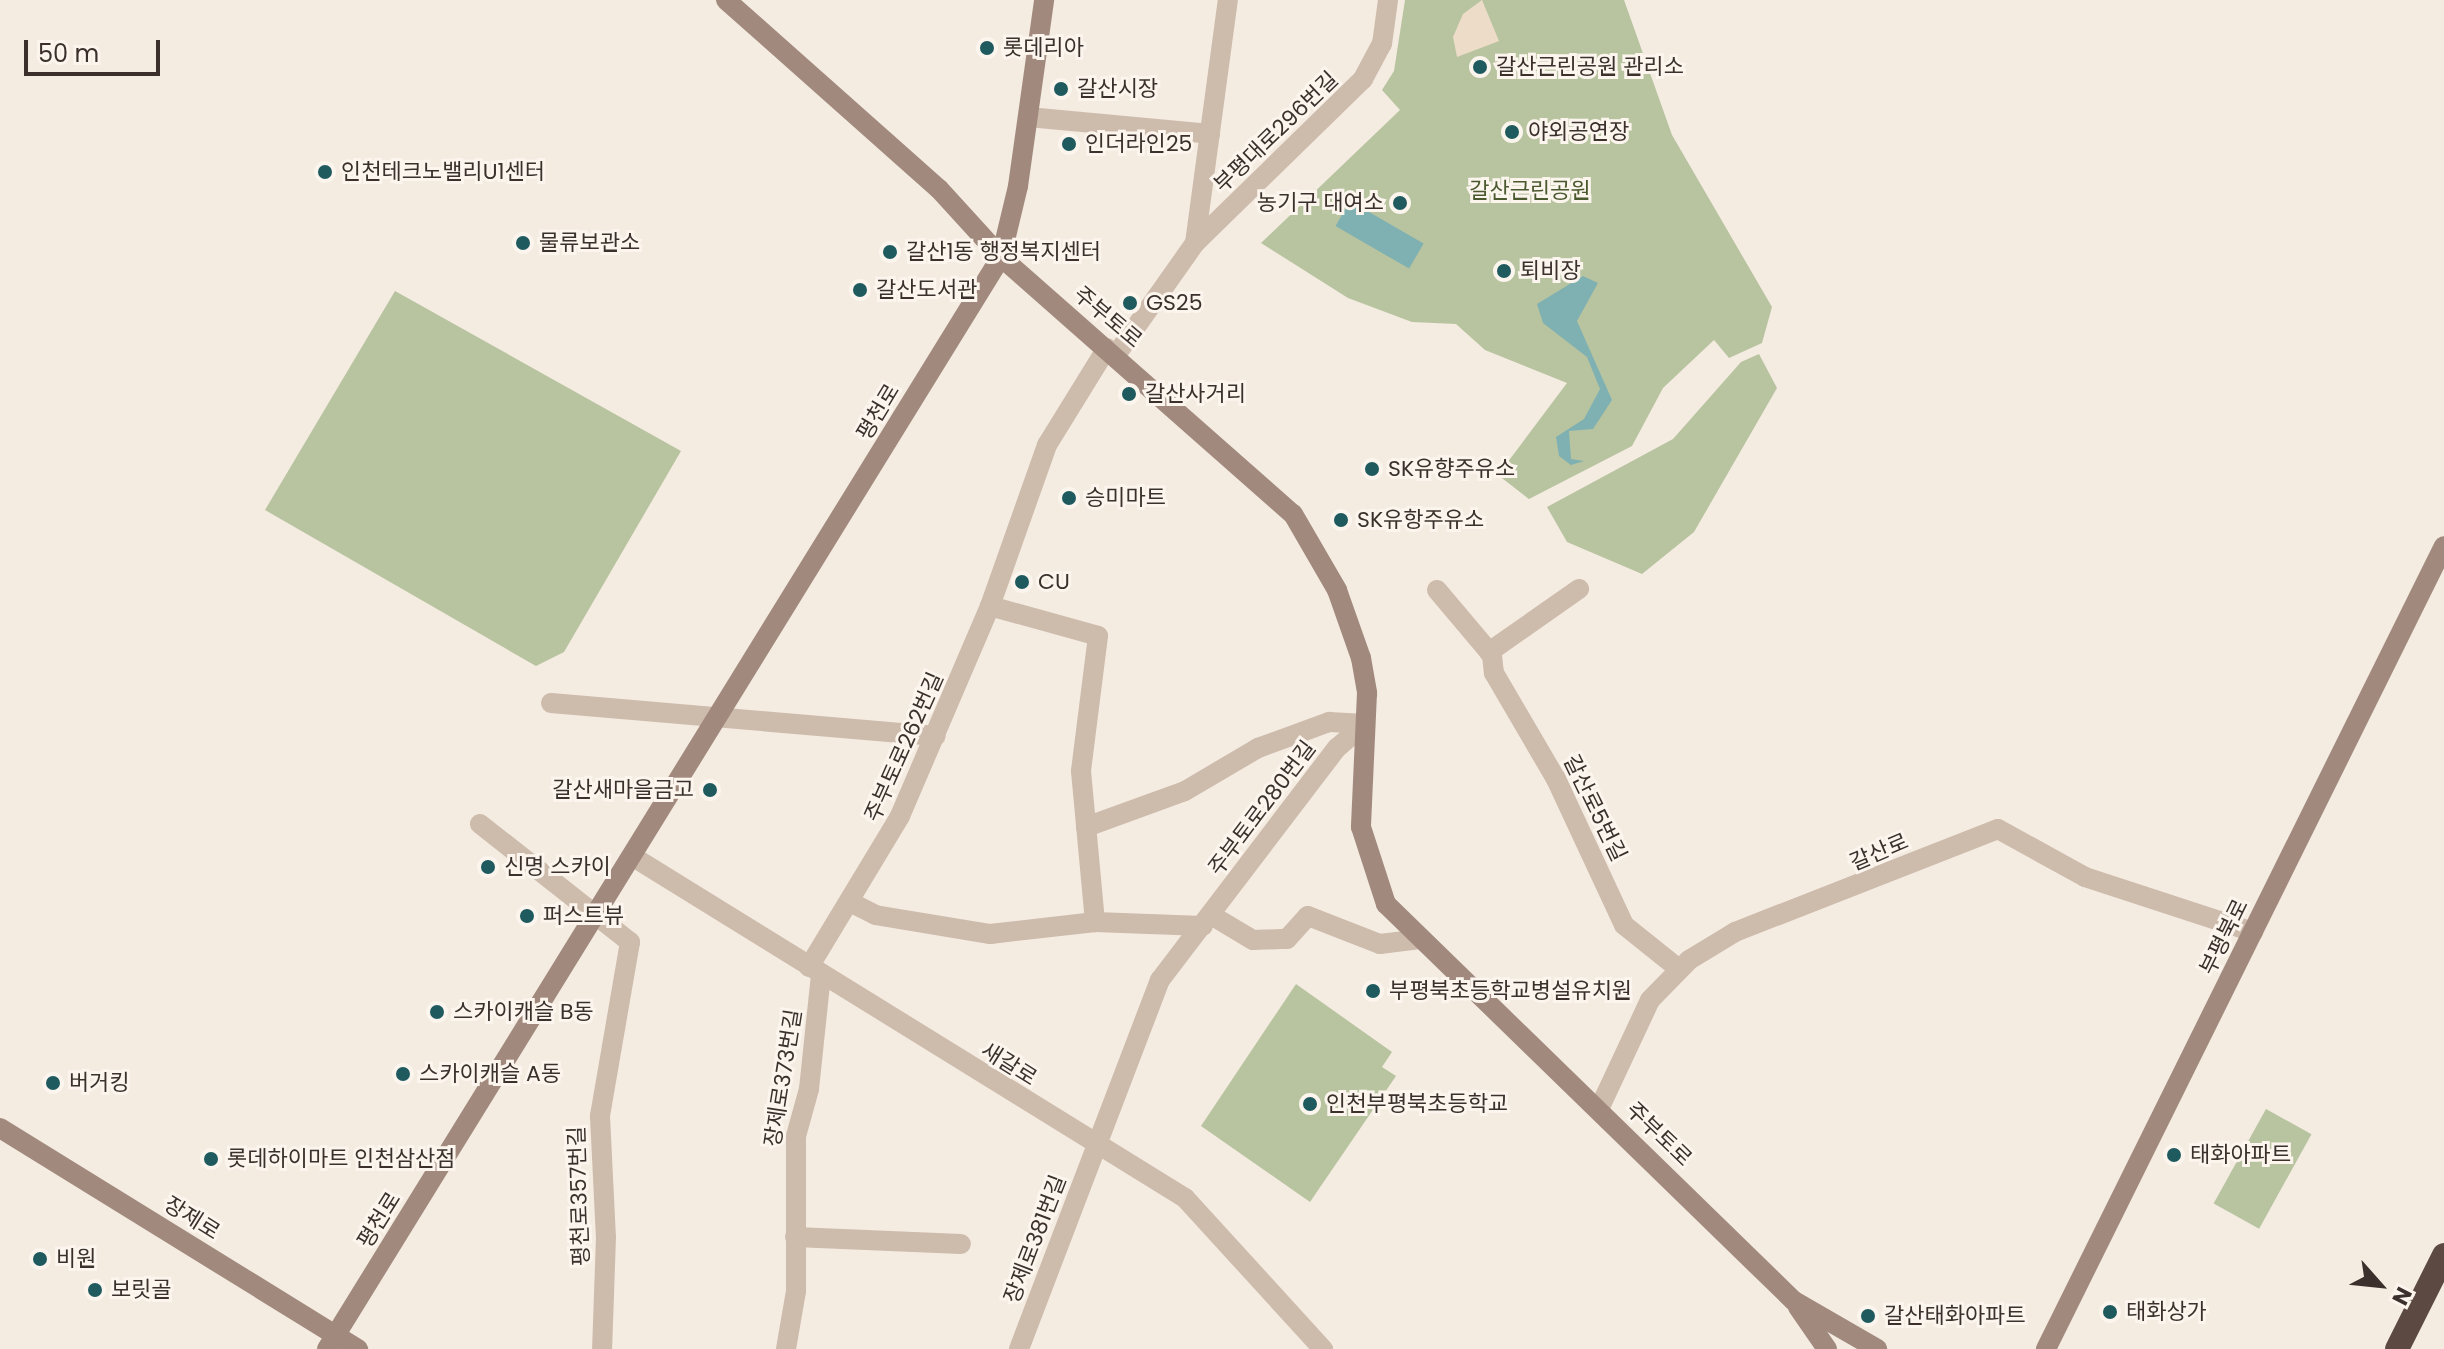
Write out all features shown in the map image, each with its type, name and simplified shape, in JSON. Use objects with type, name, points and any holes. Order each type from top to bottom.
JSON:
[{"type":"highway","points":[[2397,1349],[2444,1255]]},
{"type":"main road","name":"주부토로","points":[[726,0],[939,189],[1001,257],[1112,351],[1293,514],[1351,624],[1367,693],[1366,858],[1386,904],[1418,939],[1599,1109],[1794,1301],[1877,1349]]},
{"type":"main road","name":"평천로","points":[[331,1342],[635,858],[1001,257],[1028,117],[1044,0]]},
{"type":"main road","name":"부평북로","points":[[2046,1349],[2444,546]]},
{"type":"main road","name":"장제로","points":[[0,1128],[331,1342],[358,1349]]},
{"type":"main road","points":[[1794,1301],[1827,1349]]},
{"type":"street","name":"부평대로296번길","points":[[1195,243],[1228,0]]},
{"type":"street","name":"부평대로296번길","points":[[1112,351],[1195,243],[1363,79],[1382,44],[1388,0]]},
{"type":"street","points":[[1028,117],[1210,134]]},
{"type":"street","name":"주부토로262번길","points":[[815,971],[850,902],[882,855],[936,736],[990,606],[1047,445],[1112,351]]},
{"type":"street","points":[[1489,652],[1579,589]]},
{"type":"street","name":"갈산로5번길","points":[[1437,590],[1489,652],[1624,925],[1679,969]]},
{"type":"street","points":[[990,606],[1098,636],[1081,771],[1095,922]]},
{"type":"street","points":[[551,703],[723,714],[936,736]]},
{"type":"street","points":[[1086,827],[1185,791],[1258,748],[1329,722],[1365,724]]},
{"type":"street","name":"주부토로280번길","points":[[1094,1146],[1160,980],[1337,748],[1365,724]]},
{"type":"street","points":[[480,824],[599,913]]},
{"type":"street","name":"갈산로","points":[[1599,1109],[1650,1000],[1679,969],[1735,932],[1998,829],[2085,877],[2253,932]]},
{"type":"street","name":"새갈로","points":[[635,858],[1094,1146],[1117,1152],[1185,1198],[1323,1349]]},
{"type":"street","points":[[850,902],[875,915],[990,934],[1095,922],[1207,920],[1253,940],[1287,939],[1308,916],[1380,944],[1418,939]]},
{"type":"street","name":"평천로357번길","points":[[599,913],[630,942],[630,957],[600,1116],[606,1237],[602,1349]]},
{"type":"street","name":"장제로373번길","points":[[786,1349],[795,1237],[796,1136],[815,971]]},
{"type":"street","name":"장제로381번길","points":[[1019,1349],[1094,1146]]},
{"type":"street","points":[[795,1237],[961,1244]]},
{"type":"green space","name":"갈산근린공원","points":[[1405,0],[1624,0],[1672,135],[1772,307],[1762,343],[1729,358],[1714,340],[1663,388],[1632,446],[1529,499],[1498,475],[1567,383],[1485,350],[1456,324],[1412,322],[1348,298],[1261,243],[1400,110],[1382,90],[1394,71]]},
{"type":"green space","points":[[395,291],[681,451],[564,652],[536,666],[265,510]]},
{"type":"green space","points":[[1759,354],[1777,388],[1694,532],[1642,574],[1567,542],[1547,507],[1673,439],[1741,362]]},
{"type":"green space","points":[[1296,984],[1392,1052],[1382,1067],[1396,1076],[1310,1202],[1201,1126]]},
{"type":"green space","points":[[2266,1109],[2311,1134],[2259,1229],[2214,1203]]},
{"type":"shaded area","points":[[1482,0],[1499,41],[1457,57],[1453,37],[1463,14]]},
{"type":"water","points":[[1350,201],[1424,244],[1409,269],[1336,226]]},
{"type":"water","points":[[1583,276],[1598,283],[1577,321],[1612,400],[1593,429],[1569,431],[1571,459],[1584,461],[1571,465],[1559,456],[1556,437],[1584,419],[1600,389],[1587,357],[1543,323],[1537,304]]},
{"type":"place","name":"롯데리아","points":[[987,48]]},
{"type":"place","name":"갈산근린공원 관리소","points":[[1480,67]]},
{"type":"place","name":"갈산시장","points":[[1061,89]]},
{"type":"place","name":"야외공연장","points":[[1512,132]]},
{"type":"place","name":"인더라인25","points":[[1069,144]]},
{"type":"place","name":"인천테크노밸리U1센터","points":[[325,172]]},
{"type":"place","name":"농기구 대여소","points":[[1400,203]]},
{"type":"place","name":"물류보관소","points":[[523,243]]},
{"type":"place","name":"갈산1동 행정복지센터","points":[[890,252]]},
{"type":"place","name":"퇴비장","points":[[1504,271]]},
{"type":"place","name":"갈산도서관","points":[[860,290]]},
{"type":"place","name":"GS25","points":[[1130,303]]},
{"type":"place","name":"갈산사거리","points":[[1129,394]]},
{"type":"place","name":"SK유향주유소","points":[[1372,469]]},
{"type":"place","name":"승미마트","points":[[1069,498]]},
{"type":"place","name":"SK유항주유소","points":[[1341,520]]},
{"type":"place","name":"CU","points":[[1022,582]]},
{"type":"place","name":"갈산새마을금고","points":[[710,790]]},
{"type":"place","name":"신명 스카이","points":[[488,867]]},
{"type":"place","name":"퍼스트뷰","points":[[527,916]]},
{"type":"place","name":"부평북초등학교병설유치원","points":[[1373,991]]},
{"type":"place","name":"스카이캐슬 B동","points":[[437,1012]]},
{"type":"place","name":"스카이캐슬 A동","points":[[403,1074]]},
{"type":"place","name":"버거킹","points":[[53,1083]]},
{"type":"place","name":"인천부평북초등학교","points":[[1310,1104]]},
{"type":"place","name":"태화아파트","points":[[2174,1155]]},
{"type":"place","name":"롯데하이마트 인천삼산점","points":[[211,1159]]},
{"type":"place","name":"비원","points":[[40,1259]]},
{"type":"place","name":"보릿골","points":[[95,1290]]},
{"type":"place","name":"태화상가","points":[[2110,1312]]},
{"type":"place","name":"갈산태화아파트","points":[[1868,1316]]}]
